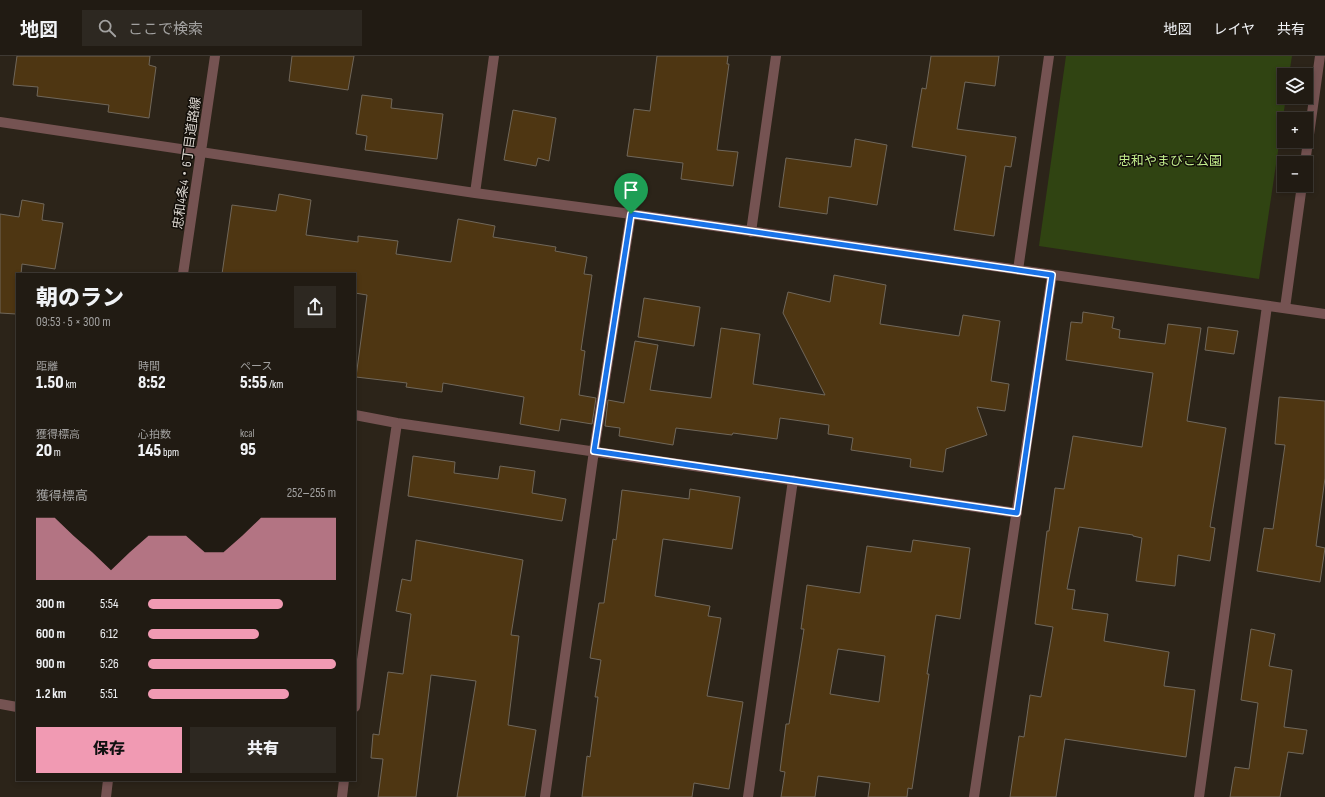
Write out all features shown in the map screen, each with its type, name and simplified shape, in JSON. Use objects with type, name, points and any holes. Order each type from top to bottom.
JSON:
[{"type":"street","name":"忠和4条4・6丁目道路線","points":[[183,273],[215,56]]},
{"type":"street","points":[[475,193],[494,56]]},
{"type":"street","points":[[751,232],[776,56]]},
{"type":"street","points":[[1018,270],[1049,56]]},
{"type":"street","points":[[1307,156],[1320,56]]},
{"type":"street","points":[[0,122],[475,193],[1325,314]]},
{"type":"street","points":[[1285,308],[1301,192]]},
{"type":"street","points":[[545,797],[594,451],[631,214]]},
{"type":"street","points":[[974,797],[1052,275]]},
{"type":"street","points":[[1199,797],[1267,306]]},
{"type":"street","points":[[356,415],[397,423],[1017,513]]},
{"type":"street","points":[[356,700],[397,423]]},
{"type":"street","points":[[748,797],[793,480]]},
{"type":"street","points":[[0,704],[16,707]]},
{"type":"street","points":[[106,797],[108,781]]},
{"type":"street","points":[[342,797],[344,781]]},
{"type":"green space","name":"忠和やまびこ公園","points":[[1066,56],[1292,56],[1290,68],[1277,68],[1277,104],[1285,104],[1284,112],[1277,112],[1277,148],[1278,148],[1259,279],[1039,246]]},
{"type":"building","points":[[17,56],[150,56],[149,65],[156,67],[149,118],[108,112],[109,105],[37,96],[38,87],[13,85]]},
{"type":"building","points":[[292,56],[354,56],[348,90],[289,81]]},
{"type":"building","points":[[657,56],[728,56],[727,64],[729,64],[717,150],[738,152],[733,186],[681,179],[683,163],[627,156],[634,109],[650,111]]},
{"type":"building","points":[[931,56],[999,56],[995,86],[965,82],[957,129],[1016,137],[1011,167],[1005,166],[994,236],[954,230],[966,156],[912,147],[922,88],[926,89]]},
{"type":"building","points":[[362,95],[392,99],[391,108],[443,114],[437,159],[365,150],[367,136],[356,134]]},
{"type":"building","points":[[513,110],[556,118],[549,161],[538,158],[536,166],[504,160]]},
{"type":"building","points":[[855,139],[887,145],[877,205],[829,197],[827,214],[779,207],[786,158],[851,167]]},
{"type":"building","points":[[279,194],[311,200],[306,235],[358,242],[358,236],[398,241],[396,254],[451,262],[458,219],[495,226],[493,237],[556,247],[555,251],[587,257],[584,274],[592,275],[581,350],[585,351],[579,395],[596,398],[592,424],[561,419],[559,431],[520,424],[524,397],[443,383],[442,392],[406,387],[407,383],[356,377],[367,295],[356,293],[356,273],[222,273],[232,205],[276,211]]},
{"type":"building","points":[[22,200],[44,204],[42,220],[63,223],[55,269],[22,264],[21,273],[16,273],[16,314],[0,313],[0,214],[19,217]]},
{"type":"building","points":[[834,275],[886,285],[880,324],[959,336],[963,315],[1000,321],[991,381],[1009,384],[1005,411],[977,407],[987,435],[946,449],[943,472],[910,467],[911,459],[851,450],[853,438],[828,434],[829,425],[780,418],[777,439],[733,433],[732,435],[676,428],[673,445],[619,436],[620,428],[605,426],[608,400],[624,403],[635,341],[658,345],[650,390],[711,398],[721,328],[760,334],[753,384],[825,395],[783,313],[788,292],[830,302]]},
{"type":"building","points":[[644,298],[700,307],[694,346],[638,337]]},
{"type":"building","points":[[1083,312],[1114,317],[1112,328],[1120,330],[1119,338],[1165,344],[1168,324],[1201,328],[1187,421],[1226,428],[1210,527],[1215,528],[1210,561],[1178,555],[1175,586],[1136,581],[1142,538],[1133,535],[1079,527],[1067,589],[1075,590],[1072,609],[1108,614],[1104,641],[1169,652],[1164,686],[1195,690],[1186,757],[1065,739],[1056,797],[1010,797],[1019,736],[1024,737],[1030,695],[1041,697],[1053,627],[1035,624],[1047,531],[1049,531],[1055,488],[1064,489],[1073,436],[1142,447],[1153,373],[1066,360],[1071,322],[1082,323]]},
{"type":"building","points":[[1208,327],[1238,331],[1234,354],[1205,350]]},
{"type":"building","points":[[1279,397],[1325,401],[1325,478],[1316,546],[1325,548],[1320,582],[1257,571],[1264,528],[1273,529],[1285,445],[1275,444]]},
{"type":"building","points":[[413,456],[455,462],[454,473],[498,479],[500,466],[535,471],[532,493],[566,499],[562,521],[408,496]]},
{"type":"building","points":[[690,489],[740,497],[732,549],[663,539],[655,596],[710,606],[708,616],[721,618],[707,696],[743,702],[729,789],[694,783],[692,797],[582,797],[587,756],[590,757],[598,697],[595,697],[601,660],[590,658],[599,603],[604,603],[613,539],[616,540],[622,490],[689,499]]},
{"type":"building","points":[[416,540],[523,560],[511,635],[519,636],[508,725],[536,730],[525,797],[457,797],[476,681],[431,675],[416,797],[378,797],[383,759],[371,758],[373,734],[379,735],[388,672],[403,674],[411,614],[396,611],[402,579],[411,581]]},
{"type":"building","points":[[913,540],[970,548],[960,619],[936,615],[912,789],[908,788],[907,797],[868,797],[870,783],[818,776],[815,797],[781,797],[785,772],[780,771],[786,724],[789,724],[804,629],[801,629],[807,585],[860,593],[867,546],[911,552]],"holes":[[[838,649],[885,656],[879,702],[830,694]]]},
{"type":"building","points":[[1251,629],[1275,634],[1269,666],[1292,670],[1284,727],[1307,730],[1303,754],[1288,752],[1280,797],[1230,797],[1235,767],[1249,769],[1258,703],[1241,700]]},
{"type":"route","points":[[631,214],[1052,275],[1017,513],[594,451],[631,214]]}]
